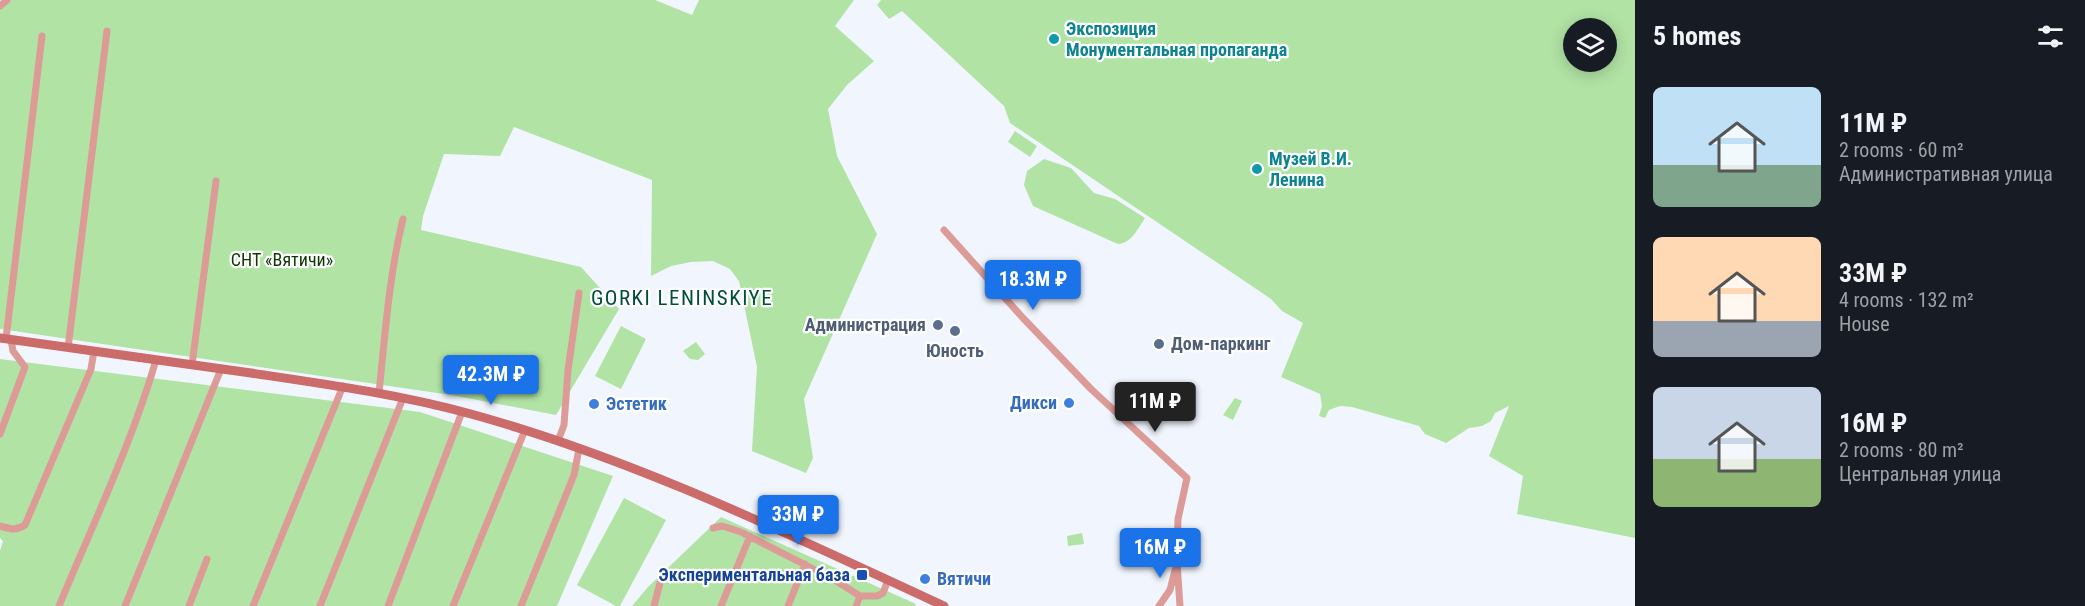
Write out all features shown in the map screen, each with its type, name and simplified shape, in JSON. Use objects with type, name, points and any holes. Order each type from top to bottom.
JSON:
[{"type":"main road","points":[[6,339],[343,386],[462,412],[558,441],[696,494],[944,606]]},
{"type":"street","points":[[0,6],[7,0]]},
{"type":"street","points":[[68,348],[107,31]]},
{"type":"street","points":[[0,434],[25,367],[6,339],[42,36]]},
{"type":"street","points":[[192,365],[216,181]]},
{"type":"street","points":[[379,393],[387,308],[403,219]]},
{"type":"street","points":[[944,230],[1025,321],[1091,389],[1187,478],[1178,519],[1177,562],[1180,606]]},
{"type":"street","points":[[558,441],[564,424],[568,370],[579,293]]},
{"type":"street","points":[[0,526],[13,530],[25,525],[90,369],[94,351]]},
{"type":"street","points":[[59,606],[114,473],[149,384],[156,360]]},
{"type":"street","points":[[125,606],[221,369]]},
{"type":"street","points":[[253,606],[343,386]]},
{"type":"street","points":[[320,606],[403,398]]},
{"type":"street","points":[[388,606],[462,412]]},
{"type":"street","points":[[453,606],[525,430]]},
{"type":"street","points":[[521,606],[574,475],[579,449]]},
{"type":"street","points":[[714,528],[722,526],[750,536],[860,596],[877,596],[883,593],[888,580]]},
{"type":"street","points":[[721,606],[750,536]]},
{"type":"street","points":[[189,606],[207,559]]},
{"type":"street","points":[[1160,606],[1170,590],[1177,562]]},
{"type":"street","points":[[788,606],[805,564]]},
{"type":"street","points":[[654,606],[660,583]]},
{"type":"street","points":[[856,606],[860,596]]},
{"type":"green space","name":"СНТ «Вятичи»","points":[[11,0],[655,0],[692,15],[699,0],[854,0],[835,26],[874,61],[847,85],[828,109],[837,156],[877,234],[804,399],[813,458],[806,473],[752,451],[757,367],[739,281],[730,269],[713,261],[691,262],[671,266],[651,276],[652,180],[514,127],[500,156],[444,154],[423,216],[421,230],[581,267],[619,309],[556,415],[451,395],[0,329],[0,9]]},
{"type":"green space","points":[[881,0],[1635,0],[1635,538],[1517,514],[1523,476],[1489,456],[1509,406],[1495,413],[1491,421],[1482,426],[1469,428],[1446,443],[1425,434],[1419,426],[1352,407],[1340,406],[1329,410],[1325,418],[1319,416],[1322,406],[1320,394],[1281,377],[1303,323],[1282,311],[1271,299],[1010,123],[1004,106],[902,11],[889,19],[877,5]]},
{"type":"green space","points":[[1015,131],[1037,146],[1030,157],[1008,142]]},
{"type":"green space","points":[[1044,159],[1071,168],[1094,193],[1115,199],[1145,218],[1134,234],[1127,241],[1118,244],[1033,206],[1024,185],[1027,171]]},
{"type":"green space","points":[[621,326],[646,339],[621,389],[595,376]]},
{"type":"green space","points":[[696,342],[705,354],[698,360],[690,359],[683,351]]},
{"type":"green space","points":[[0,359],[420,412],[613,476],[557,606],[0,606],[0,551],[3,541],[0,538]]},
{"type":"green space","points":[[1235,398],[1242,401],[1233,420],[1223,415]]},
{"type":"green space","points":[[624,498],[666,520],[620,606],[616,606],[577,585]]},
{"type":"green space","points":[[721,517],[916,604],[915,606],[632,606],[648,587]]},
{"type":"green space","points":[[1082,533],[1084,544],[1068,546],[1067,536]]},
{"type":"place","name":"Экспозиция Монументальная пропаганда","points":[[1054,39]]},
{"type":"place","name":"Музей В.И. Ленина","points":[[1257,169]]},
{"type":"place","name":"Администрация","points":[[938,325]]},
{"type":"place","name":"Юность","points":[[955,331]]},
{"type":"place","name":"Дом-паркинг","points":[[1159,344]]},
{"type":"place","name":"Дикси","points":[[1069,403]]},
{"type":"place","name":"Эстетик","points":[[594,404]]},
{"type":"place","name":"Экспериментальная база","points":[[862,575]]},
{"type":"place","name":"Вятичи","points":[[925,579]]},
{"type":"district","name":"GORKI LENINSKIYE","points":[[682,298]]}]
